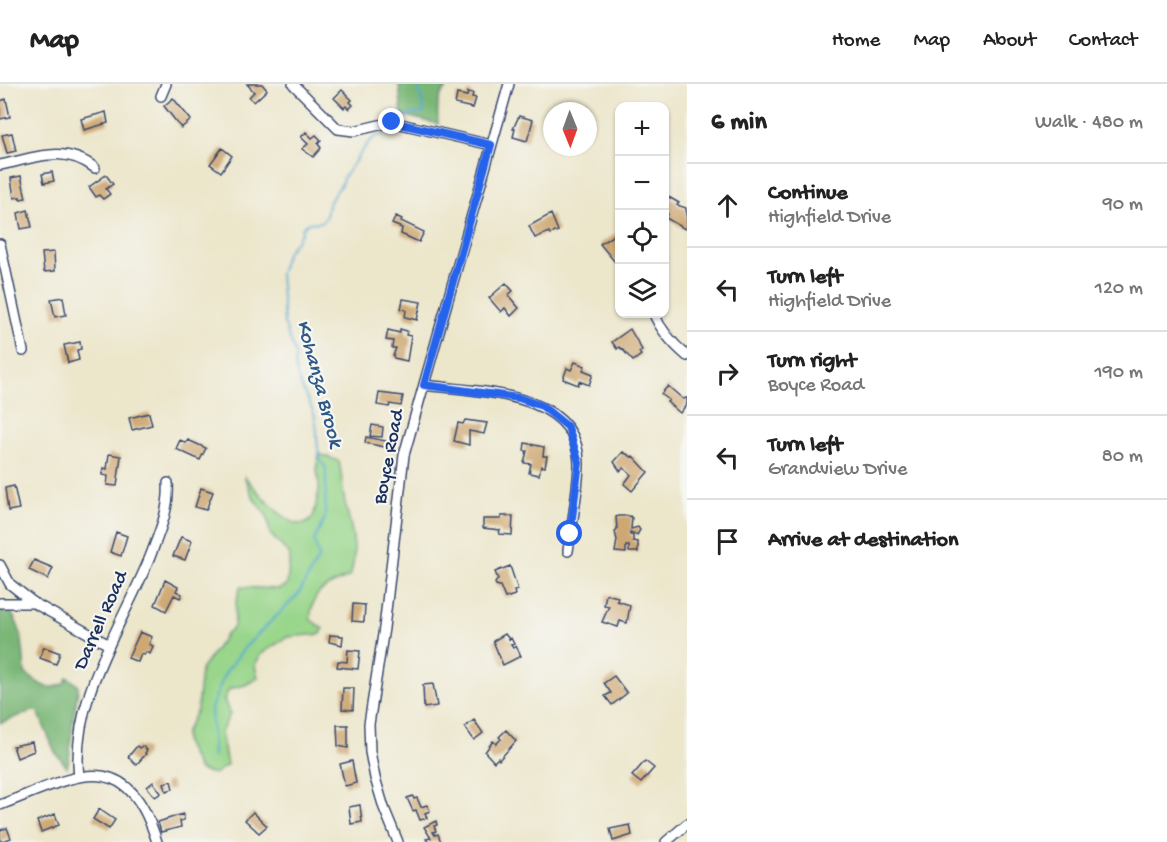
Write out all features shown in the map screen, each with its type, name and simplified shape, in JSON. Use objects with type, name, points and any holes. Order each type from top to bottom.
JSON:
[{"type":"street","points":[[161,96],[166,84]]},
{"type":"street","points":[[293,84],[338,129],[354,131],[392,122],[491,145]]},
{"type":"street","name":"Boyce Road","points":[[398,842],[375,778],[370,752],[369,724],[384,628],[404,455],[510,84]]},
{"type":"street","points":[[0,165],[66,153],[83,158],[95,168]]},
{"type":"street","points":[[0,244],[23,351]]},
{"type":"street","points":[[656,318],[669,340],[687,356]]},
{"type":"street","points":[[424,385],[519,398],[542,406],[568,427],[579,463],[568,551]]},
{"type":"street","name":"Darrell Road","points":[[79,777],[77,761],[79,729],[84,711],[109,645],[160,532],[170,499],[168,483]]},
{"type":"street","points":[[0,565],[10,584],[33,603],[109,645]]},
{"type":"street","points":[[0,603],[33,603]]},
{"type":"street","points":[[0,805],[79,777],[95,775],[112,778],[128,787],[137,796],[146,810],[157,842]]},
{"type":"street","points":[[666,842],[687,824]]},
{"type":"green space","points":[[399,84],[452,84],[440,97],[438,124],[402,115]]},
{"type":"green space","points":[[319,454],[339,461],[354,549],[350,576],[322,590],[314,600],[310,619],[323,629],[321,634],[287,637],[261,654],[255,665],[258,678],[245,685],[229,689],[224,700],[230,714],[221,732],[227,765],[214,774],[199,770],[185,742],[185,733],[197,710],[201,670],[227,633],[234,627],[240,587],[279,589],[287,585],[290,555],[270,534],[267,516],[254,499],[244,476],[278,512],[299,524],[307,523],[314,514],[319,491],[317,468]]},
{"type":"green space","points":[[9,610],[20,632],[25,673],[39,684],[48,687],[65,683],[67,677],[78,685],[67,767],[55,752],[38,712],[35,710],[0,723],[0,613]]},
{"type":"building","points":[[247,84],[262,84],[267,90],[254,102],[249,97],[254,92]]},
{"type":"building","points":[[342,90],[352,100],[350,102],[353,105],[349,109],[346,106],[344,108],[334,98]]},
{"type":"building","points":[[468,92],[473,93],[472,97],[476,98],[473,108],[455,104],[457,94],[467,96]]},
{"type":"building","points":[[173,98],[191,120],[181,128],[164,106]]},
{"type":"building","points":[[6,99],[10,117],[0,119],[0,101]]},
{"type":"building","points":[[106,112],[108,123],[84,130],[81,119]]},
{"type":"building","points":[[519,116],[533,120],[527,141],[513,137],[515,129],[513,129]]},
{"type":"building","points":[[306,132],[312,138],[316,135],[321,140],[318,144],[321,148],[313,157],[302,149],[308,144],[301,137]]},
{"type":"building","points":[[12,133],[16,151],[7,153],[2,135]]},
{"type":"building","points":[[222,148],[232,156],[221,172],[210,164]]},
{"type":"building","points":[[52,172],[54,181],[44,183],[42,174]]},
{"type":"building","points":[[106,175],[113,184],[106,189],[110,194],[103,199],[99,195],[96,197],[89,187]]},
{"type":"building","points":[[21,176],[26,198],[14,198],[11,178]]},
{"type":"building","points":[[669,197],[679,203],[677,205],[686,208],[687,227],[685,229],[669,220]]},
{"type":"building","points":[[28,210],[32,227],[21,229],[18,213]]},
{"type":"building","points":[[551,214],[558,231],[535,238],[529,226]]},
{"type":"building","points":[[396,216],[402,219],[401,221],[424,232],[419,242],[401,234],[402,228],[392,224]]},
{"type":"building","points":[[615,234],[615,262],[600,244]]},
{"type":"building","points":[[54,252],[55,271],[44,272],[42,253]]},
{"type":"building","points":[[506,283],[513,291],[508,295],[519,308],[511,316],[505,308],[501,312],[489,298]]},
{"type":"building","points":[[63,297],[66,315],[55,317],[51,299]]},
{"type":"building","points":[[403,299],[421,302],[417,320],[405,317],[406,310],[401,309]]},
{"type":"building","points":[[400,329],[407,331],[406,335],[411,336],[407,361],[394,358],[396,348],[392,348],[393,341],[386,340],[388,330],[400,333]]},
{"type":"building","points":[[630,329],[642,350],[639,352],[641,355],[633,361],[619,347],[617,349],[612,342]]},
{"type":"building","points":[[80,342],[81,349],[77,350],[79,360],[68,363],[64,345]]},
{"type":"building","points":[[575,362],[585,366],[583,370],[593,374],[589,385],[579,381],[578,385],[563,379],[567,368],[571,370]]},
{"type":"building","points":[[668,386],[683,399],[687,398],[687,404],[680,413],[661,394]]},
{"type":"building","points":[[379,393],[403,396],[401,406],[377,405]]},
{"type":"building","points":[[149,413],[152,425],[132,430],[129,418]]},
{"type":"building","points":[[465,420],[487,423],[484,434],[469,431],[469,445],[454,441],[458,423],[463,424]]},
{"type":"building","points":[[372,425],[383,427],[382,437],[370,436]]},
{"type":"building","points":[[366,437],[386,441],[385,447],[365,443]]},
{"type":"building","points":[[180,440],[186,443],[188,440],[206,448],[200,460],[176,449]]},
{"type":"building","points":[[525,443],[544,447],[543,456],[547,456],[545,467],[541,466],[539,475],[529,473],[531,464],[524,463],[527,451],[524,451]]},
{"type":"building","points":[[623,452],[633,456],[648,472],[632,491],[624,484],[631,475],[624,468],[620,471],[614,462]]},
{"type":"building","points":[[109,454],[121,456],[117,486],[107,485],[108,476],[102,475],[103,468],[107,469]]},
{"type":"building","points":[[14,486],[19,509],[8,511],[5,488]]},
{"type":"building","points":[[201,488],[213,492],[206,510],[195,507]]},
{"type":"building","points":[[501,516],[513,516],[512,535],[499,534],[500,530],[483,528],[483,519],[501,519]]},
{"type":"building","points":[[630,516],[632,518],[631,529],[638,527],[640,530],[637,535],[630,532],[630,535],[633,535],[633,541],[638,542],[638,552],[629,552],[629,546],[626,546],[626,553],[615,552],[616,517]]},
{"type":"building","points":[[116,532],[127,536],[121,556],[110,552]]},
{"type":"building","points":[[181,537],[192,541],[185,560],[173,556]]},
{"type":"building","points":[[34,560],[53,568],[48,579],[29,570]]},
{"type":"building","points":[[510,566],[518,590],[514,591],[515,595],[505,598],[500,586],[495,583],[498,579],[495,572]]},
{"type":"building","points":[[165,580],[178,587],[176,591],[182,594],[180,598],[174,595],[166,611],[155,605]]},
{"type":"building","points":[[606,594],[618,597],[617,601],[630,605],[627,623],[620,621],[618,627],[602,622],[609,606],[604,605]]},
{"type":"building","points":[[353,604],[365,605],[364,622],[352,621]]},
{"type":"building","points":[[140,632],[152,637],[149,644],[153,646],[150,654],[146,652],[144,655],[141,654],[138,662],[128,658]]},
{"type":"building","points":[[505,634],[509,639],[511,638],[514,644],[511,645],[513,648],[516,646],[521,656],[503,665],[493,641]]},
{"type":"building","points":[[330,635],[343,636],[342,645],[329,642]]},
{"type":"building","points":[[44,647],[60,653],[56,664],[40,658]]},
{"type":"building","points":[[348,650],[360,651],[358,669],[337,667],[338,661],[347,662]]},
{"type":"building","points":[[614,676],[627,693],[612,705],[605,696],[611,693],[604,683]]},
{"type":"building","points":[[433,684],[437,706],[424,708],[423,685]]},
{"type":"building","points":[[343,688],[354,688],[353,710],[342,709]]},
{"type":"building","points":[[474,720],[483,733],[474,740],[465,727]]},
{"type":"building","points":[[337,725],[348,725],[348,748],[338,746]]},
{"type":"building","points":[[506,730],[516,741],[499,760],[498,758],[494,762],[485,752],[493,741],[496,744],[501,739],[499,737]]},
{"type":"building","points":[[32,742],[34,751],[17,758],[13,746]]},
{"type":"building","points":[[137,746],[140,748],[142,746],[147,750],[136,765],[128,757]]},
{"type":"building","points":[[352,761],[356,783],[345,786],[340,764]]},
{"type":"building","points":[[645,761],[654,768],[641,783],[632,776]]},
{"type":"building","points":[[171,781],[173,789],[166,791],[164,783]]},
{"type":"building","points":[[153,782],[161,793],[155,797],[147,787]]},
{"type":"building","points":[[413,796],[414,799],[417,798],[421,807],[427,805],[430,811],[425,813],[427,818],[420,820],[416,810],[413,811],[407,798]]},
{"type":"building","points":[[360,805],[362,822],[351,824],[349,807]]},
{"type":"building","points":[[99,809],[115,820],[109,829],[93,819]]},
{"type":"building","points":[[253,812],[267,826],[259,833],[245,820]]},
{"type":"building","points":[[55,814],[59,825],[41,832],[37,821]]},
{"type":"building","points":[[183,814],[184,820],[180,821],[181,827],[161,832],[158,822]]},
{"type":"building","points":[[436,821],[437,825],[434,826],[436,831],[433,832],[435,835],[438,834],[441,842],[428,842],[426,839],[431,838],[424,827]]},
{"type":"building","points":[[630,825],[632,835],[613,841],[610,829]]},
{"type":"building","points":[[7,828],[11,838],[0,842],[0,830]]},
{"type":"waterway","name":"Kohanza Brook","points":[[401,121],[413,113],[418,115],[424,112],[418,84]]},
{"type":"waterway","name":"Kohanza Brook","points":[[213,757],[211,708],[225,673],[245,647],[298,595],[319,557],[314,541],[325,518],[326,468],[319,456],[314,414],[298,378],[296,357],[284,323],[280,274],[286,254],[301,234],[303,227],[308,223],[322,222],[330,200],[368,143],[376,136],[384,135],[394,126]]},
{"type":"route","points":[[392,122],[491,145],[424,385],[519,398],[542,406],[568,427],[579,463],[570,534]]}]
